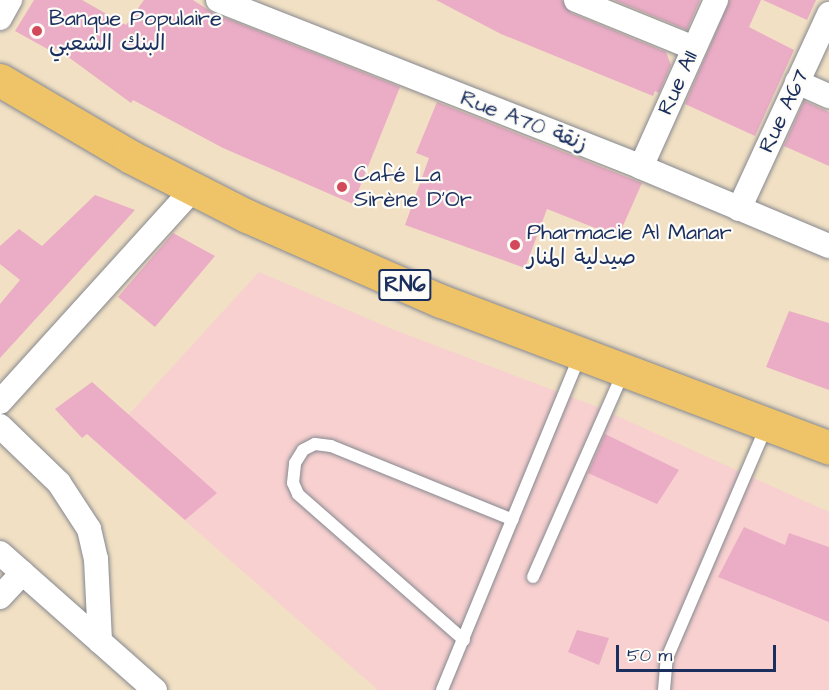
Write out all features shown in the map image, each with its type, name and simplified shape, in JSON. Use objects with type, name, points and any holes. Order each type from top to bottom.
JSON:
[{"type":"main road","name":"RN6","points":[[0,80],[192,190],[441,301],[623,373],[829,448]]},
{"type":"street","points":[[0,18],[10,0]]},
{"type":"street","name":"Rue A70 زنقة","points":[[218,0],[641,167],[829,246]]},
{"type":"street","points":[[576,0],[694,48]]},
{"type":"street","name":"Rue A11","points":[[641,167],[716,0]]},
{"type":"street","name":"Rue A67","points":[[739,208],[829,14]]},
{"type":"street","points":[[797,82],[829,96]]},
{"type":"street","points":[[0,402],[192,190]]},
{"type":"street","points":[[0,426],[59,483],[89,530],[96,560],[100,642]]},
{"type":"street","points":[[0,553],[154,690]]},
{"type":"street","points":[[0,597],[22,573]]},
{"type":"lane","points":[[442,690],[579,356]]},
{"type":"lane","points":[[532,577],[623,373]]},
{"type":"lane","points":[[663,690],[667,658],[767,424]]},
{"type":"lane","points":[[464,640],[298,494],[293,483],[295,463],[303,450],[315,444],[331,446],[513,520]]},
{"type":"shaded area","points":[[259,272],[392,329],[595,406],[829,512],[829,690],[378,690],[100,446]]},
{"type":"building","points":[[34,0],[82,0],[126,25],[144,0],[193,0],[213,13],[400,87],[353,204],[223,148],[133,100],[131,103],[56,48],[53,52],[15,31]]},
{"type":"building","points":[[436,0],[562,0],[571,13],[666,52],[671,65],[659,93],[655,91],[653,96],[501,34]]},
{"type":"building","points":[[614,0],[700,0],[687,30]]},
{"type":"building","points":[[730,0],[761,0],[749,27],[794,50],[755,136],[685,104]]},
{"type":"building","points":[[763,0],[816,0],[807,20]]},
{"type":"building","points":[[804,101],[829,112],[829,166],[784,146]]},
{"type":"building","points":[[437,102],[642,183],[618,237],[547,209],[525,268],[405,225],[429,158],[416,153]]},
{"type":"building","points":[[95,195],[135,210],[0,358],[0,304],[20,280],[0,264],[0,246],[19,229],[42,246]]},
{"type":"building","points":[[173,233],[215,256],[155,327],[118,297]]},
{"type":"building","points":[[789,311],[829,323],[829,390],[766,367]]},
{"type":"building","points":[[92,382],[217,493],[185,520],[87,434],[82,438],[55,409]]},
{"type":"building","points":[[605,434],[679,470],[657,504],[588,473]]},
{"type":"building","points":[[744,527],[785,545],[789,533],[829,547],[829,622],[718,577]]},
{"type":"building","points":[[577,630],[609,638],[599,665],[568,652]]},
{"type":"place","name":"Banque Populaire البنك الشعبي","points":[[37,31]]},
{"type":"place","name":"Café La Sirène D'Or","points":[[342,187]]},
{"type":"place","name":"Pharmacie Al Manar صيدلية المنار","points":[[515,245]]}]
